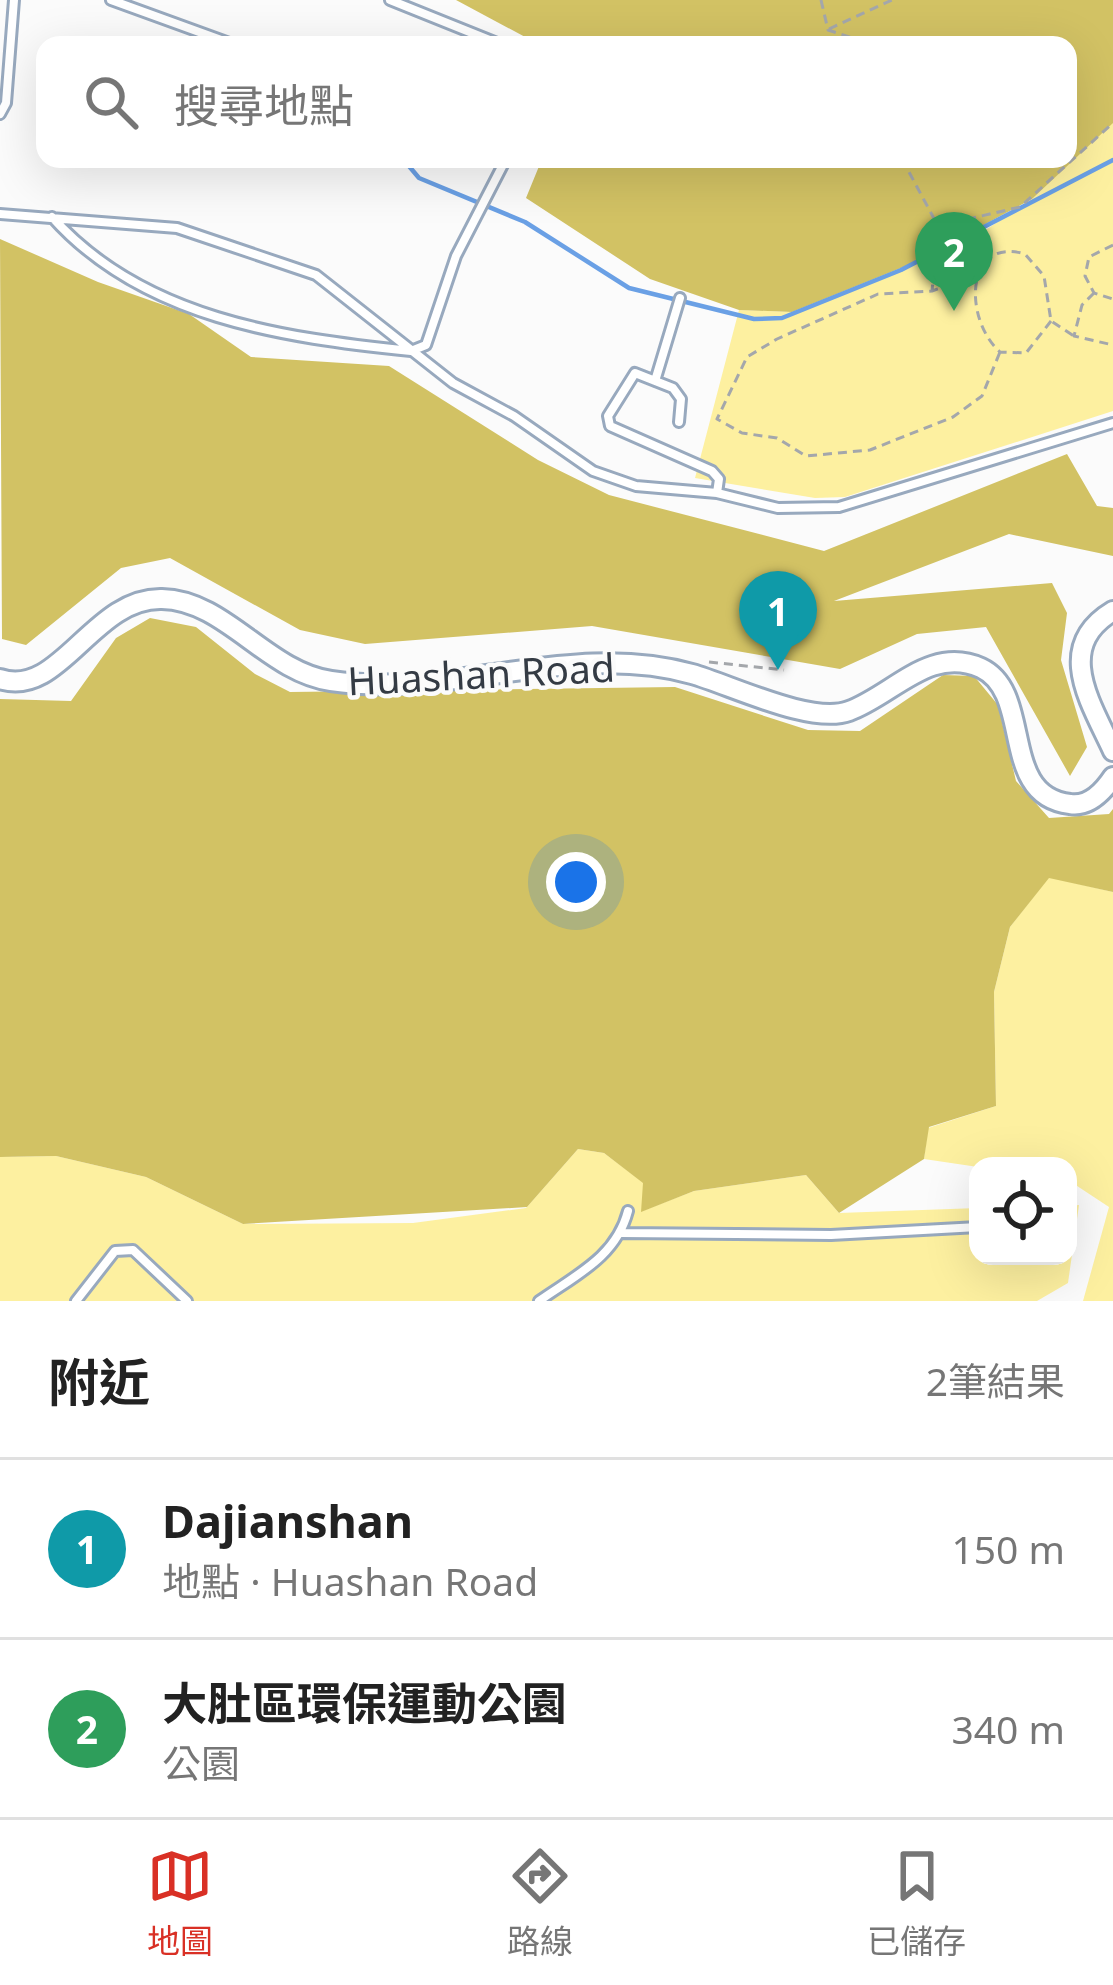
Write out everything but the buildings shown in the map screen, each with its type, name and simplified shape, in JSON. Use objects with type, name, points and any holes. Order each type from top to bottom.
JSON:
[{"type":"street","name":"Huashan Road","points":[[0,679],[26,683],[53,668],[117,610],[161,599],[209,615],[288,668],[334,682],[394,684],[578,663],[658,665],[830,715],[865,703],[924,668],[956,662],[991,674],[1002,692],[1028,778],[1043,794],[1068,804],[1085,803],[1102,793],[1113,778]]},
{"type":"street","points":[[1113,611],[1090,630],[1078,660],[1078,676],[1113,751]]},
{"type":"lane","points":[[0,114],[6,104],[14,0]]},
{"type":"lane","points":[[111,0],[211,36]]},
{"type":"lane","points":[[390,0],[480,36]]},
{"type":"lane","points":[[50,216],[93,260],[161,295],[282,337],[411,351],[426,345],[456,256],[501,168]]},
{"type":"lane","points":[[0,214],[178,228],[316,275],[411,351],[606,477],[636,486],[717,493],[778,508],[860,504],[1113,423]]},
{"type":"lane","points":[[655,381],[680,298]]},
{"type":"lane","points":[[679,422],[682,399],[673,388],[635,373],[608,416],[610,427],[712,471],[719,479],[717,493]]},
{"type":"lane","points":[[539,1301],[606,1255],[622,1233],[628,1211]]},
{"type":"lane","points":[[622,1233],[832,1235],[969,1227]]},
{"type":"lane","points":[[76,1301],[115,1251],[133,1250],[187,1301]]},
{"type":"path","points":[[821,0],[828,30]]},
{"type":"path","points":[[828,30],[892,0]]},
{"type":"path","points":[[828,30],[846,36]]},
{"type":"path","points":[[1077,156],[1113,123]]},
{"type":"path","points":[[907,168],[938,226],[932,291]]},
{"type":"path","points":[[938,226],[1020,207],[1063,168]]},
{"type":"path","points":[[1094,293],[1085,266],[1096,250],[1113,245]]},
{"type":"path","points":[[980,272],[974,294],[977,326],[1000,352],[1026,353],[1051,321],[1044,276],[1025,254],[999,254],[980,272],[932,291],[878,294],[777,339],[747,357],[717,419],[742,433],[777,438],[806,456],[870,450],[953,417],[982,396],[1000,352]]},
{"type":"path","points":[[1094,293],[1113,299]]},
{"type":"path","points":[[1075,336],[1082,305],[1094,293]]},
{"type":"path","points":[[1051,321],[1075,336],[1113,345]]},
{"type":"path","points":[[692,661],[784,670]]},
{"type":"shaded area","points":[[456,0],[1113,0],[1113,123],[1077,157],[1077,36],[523,36]]},
{"type":"shaded area","points":[[1113,122],[1113,411],[845,497],[815,498],[695,478],[739,310],[792,312],[984,231],[1032,199],[1065,168],[1077,168],[1077,156]]},
{"type":"shaded area","points":[[538,168],[1065,168],[1032,199],[913,263],[792,312],[739,310],[650,279],[526,198]]},
{"type":"shaded area","points":[[0,239],[98,282],[189,314],[251,357],[389,366],[538,460],[609,495],[824,551],[1067,454],[1097,506],[1113,508],[1113,556],[1009,534],[834,601],[1052,583],[1067,613],[1061,660],[1087,747],[1070,776],[986,627],[917,634],[840,669],[592,626],[365,644],[300,630],[170,558],[121,568],[26,645],[2,639]]},
{"type":"shaded area","points":[[150,618],[196,627],[255,674],[290,692],[675,687],[808,730],[860,731],[943,675],[974,676],[998,705],[1016,781],[1049,818],[1109,814],[1113,809],[1113,892],[1049,878],[1010,927],[994,992],[996,1106],[929,1127],[924,1159],[839,1213],[806,1175],[694,1191],[641,1212],[643,1183],[604,1153],[578,1149],[527,1207],[243,1224],[146,1177],[56,1156],[0,1157],[0,699],[71,701],[116,638]]},
{"type":"shaded area","points":[[1049,877],[1113,892],[1113,1301],[1083,1301],[1109,1207],[1077,1186],[1077,1157],[969,1157],[969,1166],[924,1159],[928,1128],[996,1106],[994,992],[1010,927]]},
{"type":"shaded area","points":[[578,1149],[604,1153],[644,1183],[642,1211],[694,1191],[806,1175],[839,1213],[969,1208],[969,1265],[1071,1265],[1068,1283],[1037,1301],[0,1301],[0,1157],[56,1156],[146,1177],[243,1224],[413,1223],[526,1208]]},
{"type":"waterway","points":[[411,168],[419,178],[525,222],[629,288],[754,319],[782,318],[901,270],[1113,160]]},
{"type":"place","name":"大肚區環保運動公園","points":[[954,311]]},
{"type":"place","name":"Dajianshan","points":[[778,670]]}]
